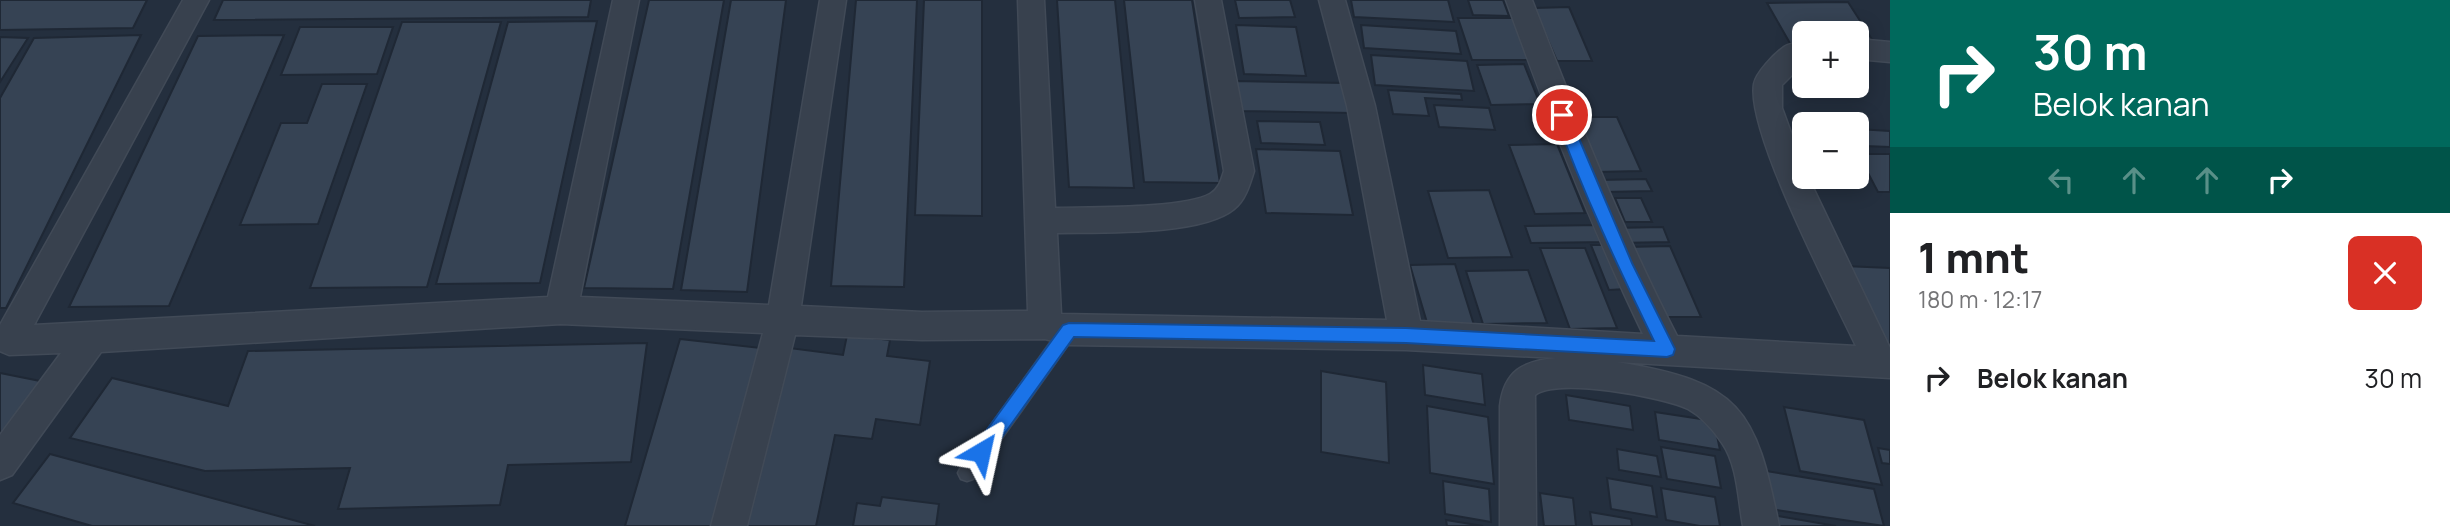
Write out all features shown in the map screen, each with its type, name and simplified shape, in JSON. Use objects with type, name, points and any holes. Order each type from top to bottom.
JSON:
[{"type":"street","points":[[4,340],[197,0]]},
{"type":"street","points":[[561,310],[626,0]]},
{"type":"street","points":[[729,526],[783,319],[833,0]]},
{"type":"street","points":[[1031,0],[1040,221],[1057,328]]},
{"type":"street","points":[[1040,221],[1192,213],[1221,203],[1232,192],[1239,171],[1208,0]]},
{"type":"street","points":[[1332,0],[1361,106],[1406,335]]},
{"type":"street","points":[[1519,0],[1578,160],[1625,265],[1667,349]]},
{"type":"street","points":[[1869,51],[1890,52]]},
{"type":"street","points":[[4,340],[92,338],[561,310],[922,326],[1406,335],[1885,362],[1788,165],[1768,108],[1768,82],[1792,56]]},
{"type":"street","points":[[0,463],[92,338]]},
{"type":"street","points":[[1518,526],[1517,406],[1520,389],[1529,379],[1548,372],[1615,375],[1698,397],[1728,422],[1742,444],[1760,526]]},
{"type":"lane","points":[[967,473],[1057,328]]},
{"type":"building","points":[[0,0],[147,0],[133,28],[0,30]]},
{"type":"building","points":[[223,0],[591,0],[588,17],[214,20]]},
{"type":"building","points":[[649,0],[724,0],[673,289],[584,288]]},
{"type":"building","points":[[731,0],[786,0],[747,292],[681,290]]},
{"type":"building","points":[[856,0],[917,0],[904,287],[831,286]]},
{"type":"building","points":[[924,0],[982,0],[982,216],[915,215]]},
{"type":"building","points":[[1057,0],[1115,0],[1134,188],[1069,187]]},
{"type":"building","points":[[1124,0],[1192,0],[1220,183],[1144,182]]},
{"type":"building","points":[[1235,0],[1290,0],[1295,17],[1239,18]]},
{"type":"building","points":[[1351,0],[1448,0],[1454,22],[1354,17]]},
{"type":"building","points":[[1468,0],[1503,0],[1509,16],[1473,15]]},
{"type":"building","points":[[1848,2],[1860,21],[1792,21],[1791,45],[1767,3]]},
{"type":"building","points":[[1569,7],[1592,61],[1557,61],[1534,8]]},
{"type":"building","points":[[1458,18],[1520,18],[1536,60],[1472,60]]},
{"type":"building","points":[[597,21],[540,283],[436,284],[508,22]]},
{"type":"building","points":[[402,22],[501,22],[427,287],[310,288]]},
{"type":"building","points":[[1236,25],[1296,27],[1306,76],[1244,74]]},
{"type":"building","points":[[1361,25],[1456,31],[1461,54],[1364,48]]},
{"type":"building","points":[[300,27],[393,27],[377,74],[281,75]]},
{"type":"building","points":[[141,35],[6,308],[0,308],[0,98],[34,38]]},
{"type":"building","points":[[284,35],[169,306],[69,307],[198,36]]},
{"type":"building","points":[[0,37],[28,38],[0,82]]},
{"type":"building","points":[[1371,55],[1467,61],[1474,91],[1375,85]]},
{"type":"building","points":[[1524,64],[1540,104],[1491,105],[1477,65]]},
{"type":"building","points":[[1234,81],[1346,83],[1352,113],[1238,111]]},
{"type":"building","points":[[322,84],[367,84],[318,224],[240,225],[281,123],[307,123]]},
{"type":"building","points":[[1388,90],[1461,94],[1462,100],[1425,98],[1429,116],[1393,114]]},
{"type":"building","points":[[1434,105],[1489,108],[1495,130],[1439,127]]},
{"type":"building","points":[[1573,117],[1617,117],[1641,171],[1596,172]]},
{"type":"building","points":[[1257,121],[1320,122],[1325,145],[1261,143]]},
{"type":"building","points":[[1869,130],[1890,131],[1890,147],[1869,146]]},
{"type":"building","points":[[1557,144],[1585,213],[1535,214],[1509,145]]},
{"type":"building","points":[[1256,149],[1340,151],[1353,215],[1266,213]]},
{"type":"building","points":[[1869,154],[1890,154],[1890,192],[1878,192],[1869,175]]},
{"type":"building","points":[[1646,179],[1652,191],[1604,192],[1599,180]]},
{"type":"building","points":[[1489,190],[1512,257],[1448,258],[1428,191]]},
{"type":"building","points":[[1615,198],[1641,198],[1652,222],[1625,222]]},
{"type":"building","points":[[1603,225],[1609,242],[1531,243],[1525,226]]},
{"type":"building","points":[[1663,227],[1669,242],[1618,243],[1612,228]]},
{"type":"building","points":[[1591,245],[1608,245],[1626,289],[1609,290]]},
{"type":"building","points":[[1670,246],[1701,317],[1656,317],[1626,247]]},
{"type":"building","points":[[1540,248],[1585,248],[1617,328],[1570,329]]},
{"type":"building","points":[[1455,264],[1474,325],[1428,326],[1410,265]]},
{"type":"building","points":[[1844,266],[1890,268],[1890,349]]},
{"type":"building","points":[[1528,270],[1547,323],[1483,324],[1466,271]]},
{"type":"building","points":[[847,335],[890,340],[887,356],[930,361],[920,425],[876,419],[872,439],[835,435],[816,526],[739,526],[782,347],[843,355]]},
{"type":"building","points":[[680,339],[761,348],[718,526],[625,526]]},
{"type":"building","points":[[647,343],[631,462],[508,465],[500,505],[338,509],[350,468],[205,471],[70,438],[112,378],[228,406],[248,351]]},
{"type":"building","points":[[1423,365],[1482,374],[1485,405],[1425,395]]},
{"type":"building","points":[[1321,371],[1386,382],[1389,463],[1321,452]]},
{"type":"building","points":[[0,373],[45,382],[0,446]]},
{"type":"building","points":[[1566,395],[1630,406],[1633,430],[1569,420]]},
{"type":"building","points":[[1427,406],[1488,417],[1494,484],[1430,473]]},
{"type":"building","points":[[1784,407],[1864,420],[1882,485],[1800,471]]},
{"type":"building","points":[[1655,412],[1714,421],[1720,450],[1659,440]]},
{"type":"building","points":[[1661,447],[1715,456],[1721,488],[1667,479]]},
{"type":"building","points":[[1878,448],[1890,450],[1890,464],[1882,463]]},
{"type":"building","points":[[1617,449],[1657,456],[1661,477],[1619,470]]},
{"type":"building","points":[[50,454],[315,526],[92,526],[13,503]]},
{"type":"building","points":[[1754,469],[1874,489],[1884,526],[1763,508]]},
{"type":"building","points":[[1607,478],[1652,486],[1657,517],[1611,509]]},
{"type":"building","points":[[1443,481],[1489,489],[1491,522],[1445,514]]},
{"type":"building","points":[[1661,488],[1715,497],[1720,526],[1700,526],[1666,520]]},
{"type":"building","points":[[1540,493],[1573,498],[1576,526],[1544,526]]},
{"type":"building","points":[[882,497],[939,504],[936,526],[853,526],[857,503],[880,506]]},
{"type":"building","points":[[1590,512],[1631,519],[1632,526],[1592,526]]},
{"type":"building","points":[[1766,514],[1836,526],[1768,526]]},
{"type":"building","points":[[1446,520],[1483,526],[1447,526]]},
{"type":"route","points":[[981,452],[1069,330],[1406,335],[1667,349],[1625,265],[1578,160],[1562,115]]}]
